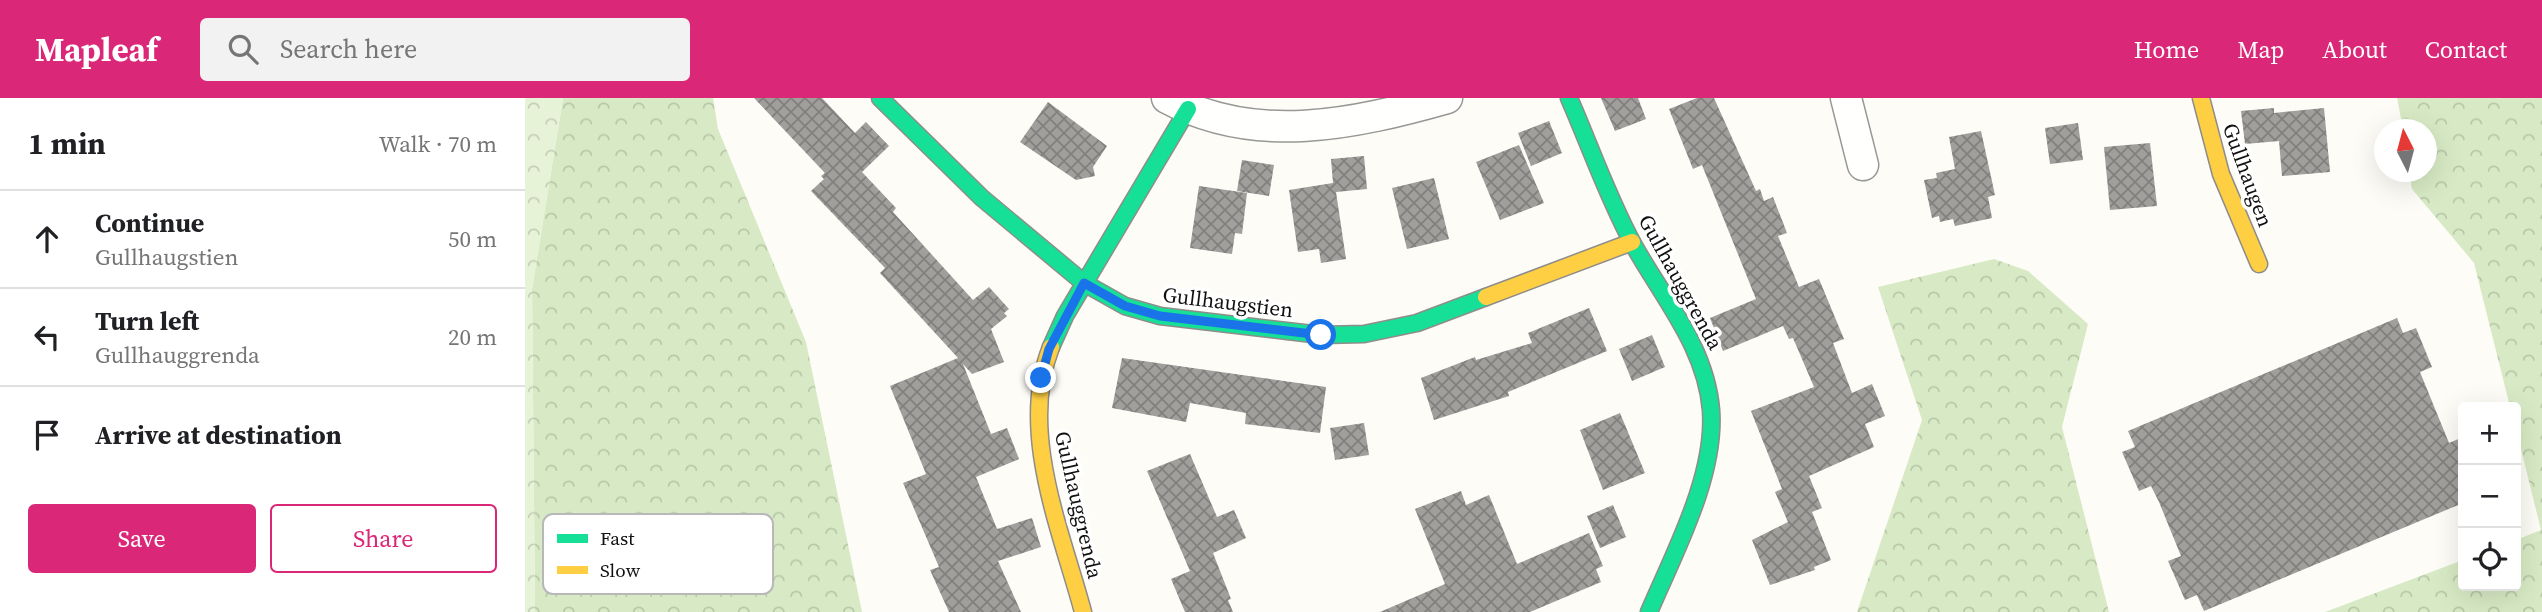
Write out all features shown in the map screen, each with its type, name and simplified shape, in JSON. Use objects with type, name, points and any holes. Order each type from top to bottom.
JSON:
[{"type":"street","name":"Gullhaugstien","points":[[880,98],[982,198],[1084,283],[1125,306],[1160,316],[1321,335],[1364,334],[1417,323],[1632,242]]},
{"type":"street","points":[[1177,104],[1267,126],[1324,127],[1378,118],[1447,98]]},
{"type":"street","name":"Gullhauggrenda","points":[[1569,98],[1632,242],[1686,331],[1704,368],[1711,412],[1708,451],[1689,519],[1649,612]]},
{"type":"street","points":[[1846,98],[1863,165]]},
{"type":"street","name":"Gullhaugen","points":[[2201,98],[2221,174],[2259,264]]},
{"type":"street","name":"Gullhauggrenda","points":[[1083,612],[1044,456],[1038,418],[1041,378],[1049,349],[1177,104]]},
{"type":"green space","points":[[525,98],[563,98],[532,289],[535,612],[525,612]]},
{"type":"green space","points":[[563,98],[713,98],[718,129],[806,342],[862,612],[535,612],[532,289]]},
{"type":"green space","points":[[2397,98],[2542,98],[2542,612],[2325,612],[2458,562],[2458,591],[2521,591],[2521,538],[2541,530],[2521,449],[2521,402],[2509,402],[2474,263],[2412,189],[2411,182],[2437,182],[2437,119],[2401,119]]},
{"type":"green space","points":[[1994,259],[2028,271],[2088,324],[2062,427],[2109,612],[1857,612],[1922,420],[1878,287]]},
{"type":"building","points":[[754,98],[822,98],[855,133],[866,122],[889,146],[862,172],[896,208],[893,212],[973,300],[989,287],[1009,309],[1004,313],[1007,316],[991,329],[1004,362],[972,374],[963,364],[991,434],[1007,428],[1019,459],[976,477],[997,529],[1032,518],[1041,547],[998,561],[1021,612],[949,612],[930,570],[939,567],[903,483],[926,474],[890,386],[958,358],[880,273],[885,268],[811,191],[824,179],[821,176],[825,173]]},
{"type":"building","points":[[1601,98],[1638,98],[1646,119],[1615,131]]},
{"type":"building","points":[[1697,98],[1714,98],[1756,191],[1760,189],[1764,201],[1773,197],[1787,233],[1778,236],[1799,287],[1819,279],[1844,339],[1833,343],[1852,393],[1872,384],[1885,416],[1865,424],[1874,447],[1809,476],[1822,508],[1812,512],[1831,560],[1814,567],[1815,570],[1770,585],[1752,540],[1788,522],[1775,492],[1782,489],[1751,411],[1814,387],[1793,338],[1789,339],[1783,326],[1723,351],[1710,318],[1756,299],[1702,165],[1693,169],[1669,109]]},
{"type":"building","points":[[1048,102],[1107,146],[1093,167],[1095,176],[1076,180],[1020,142]]},
{"type":"building","points":[[2274,108],[2274,113],[2324,108],[2330,172],[2282,176],[2279,141],[2245,144],[2241,111]]},
{"type":"building","points":[[1549,121],[1562,153],[1531,166],[1518,133]]},
{"type":"building","points":[[2078,123],[2083,160],[2050,164],[2045,128]]},
{"type":"building","points":[[1981,131],[1995,195],[1988,197],[1992,218],[1955,226],[1953,219],[1940,222],[1939,216],[1932,218],[1924,180],[1937,178],[1936,173],[1955,169],[1949,137]]},
{"type":"building","points":[[2150,143],[2157,206],[2110,210],[2104,147]]},
{"type":"building","points":[[1519,145],[1544,203],[1500,220],[1476,162]]},
{"type":"building","points":[[1364,156],[1367,189],[1336,192],[1346,259],[1321,263],[1319,249],[1298,252],[1289,190],[1333,183],[1331,159]]},
{"type":"building","points":[[1242,160],[1274,165],[1269,196],[1237,191]]},
{"type":"building","points":[[1434,178],[1449,239],[1407,249],[1392,188]]},
{"type":"building","points":[[1199,186],[1247,193],[1242,234],[1235,233],[1232,254],[1190,248]]},
{"type":"building","points":[[1589,308],[1607,351],[1508,392],[1509,396],[1434,420],[1421,378],[1475,357],[1476,360],[1532,343],[1528,333]]},
{"type":"building","points":[[2397,318],[2403,333],[2416,328],[2432,367],[2420,372],[2449,443],[2458,439],[2458,505],[2204,611],[2197,595],[2185,600],[2168,561],[2181,556],[2151,486],[2139,491],[2122,452],[2135,447],[2128,431]]},
{"type":"building","points":[[1652,335],[1665,367],[1632,381],[1619,349]]},
{"type":"building","points":[[1122,358],[1326,387],[1320,433],[1245,424],[1246,413],[1190,403],[1186,422],[1112,408]]},
{"type":"building","points":[[1620,413],[1645,473],[1603,490],[1580,430]]},
{"type":"building","points":[[1364,423],[1369,455],[1335,460],[1330,428]]},
{"type":"building","points":[[1190,454],[1217,517],[1234,510],[1246,538],[1213,553],[1231,599],[1228,600],[1233,612],[1185,612],[1171,579],[1190,571],[1147,471]]},
{"type":"building","points":[[1461,491],[1466,505],[1489,495],[1517,564],[1589,533],[1603,566],[1596,569],[1601,582],[1530,612],[1380,612],[1445,584],[1415,509]]},
{"type":"building","points":[[1613,505],[1626,537],[1600,548],[1587,516]]},
{"type":"traffic: fast","points":[[880,98],[982,198],[1084,283],[1125,306],[1160,316],[1321,335],[1364,334],[1417,323],[1486,297]]},
{"type":"traffic: fast","points":[[1569,98],[1624,226],[1692,344],[1701,365],[1711,410],[1711,435],[1700,487],[1681,540],[1649,612]]},
{"type":"traffic: fast","points":[[1051,347],[1065,316],[1188,109]]},
{"type":"traffic: slow","points":[[2201,98],[2221,174],[2259,264]]},
{"type":"traffic: slow","points":[[1486,297],[1632,242]]},
{"type":"traffic: slow","points":[[1051,347],[1042,379],[1039,412],[1041,446],[1046,480],[1083,612]]},
{"type":"route","points":[[1041,378],[1049,349],[1084,283],[1125,306],[1160,316],[1321,335]]}]
